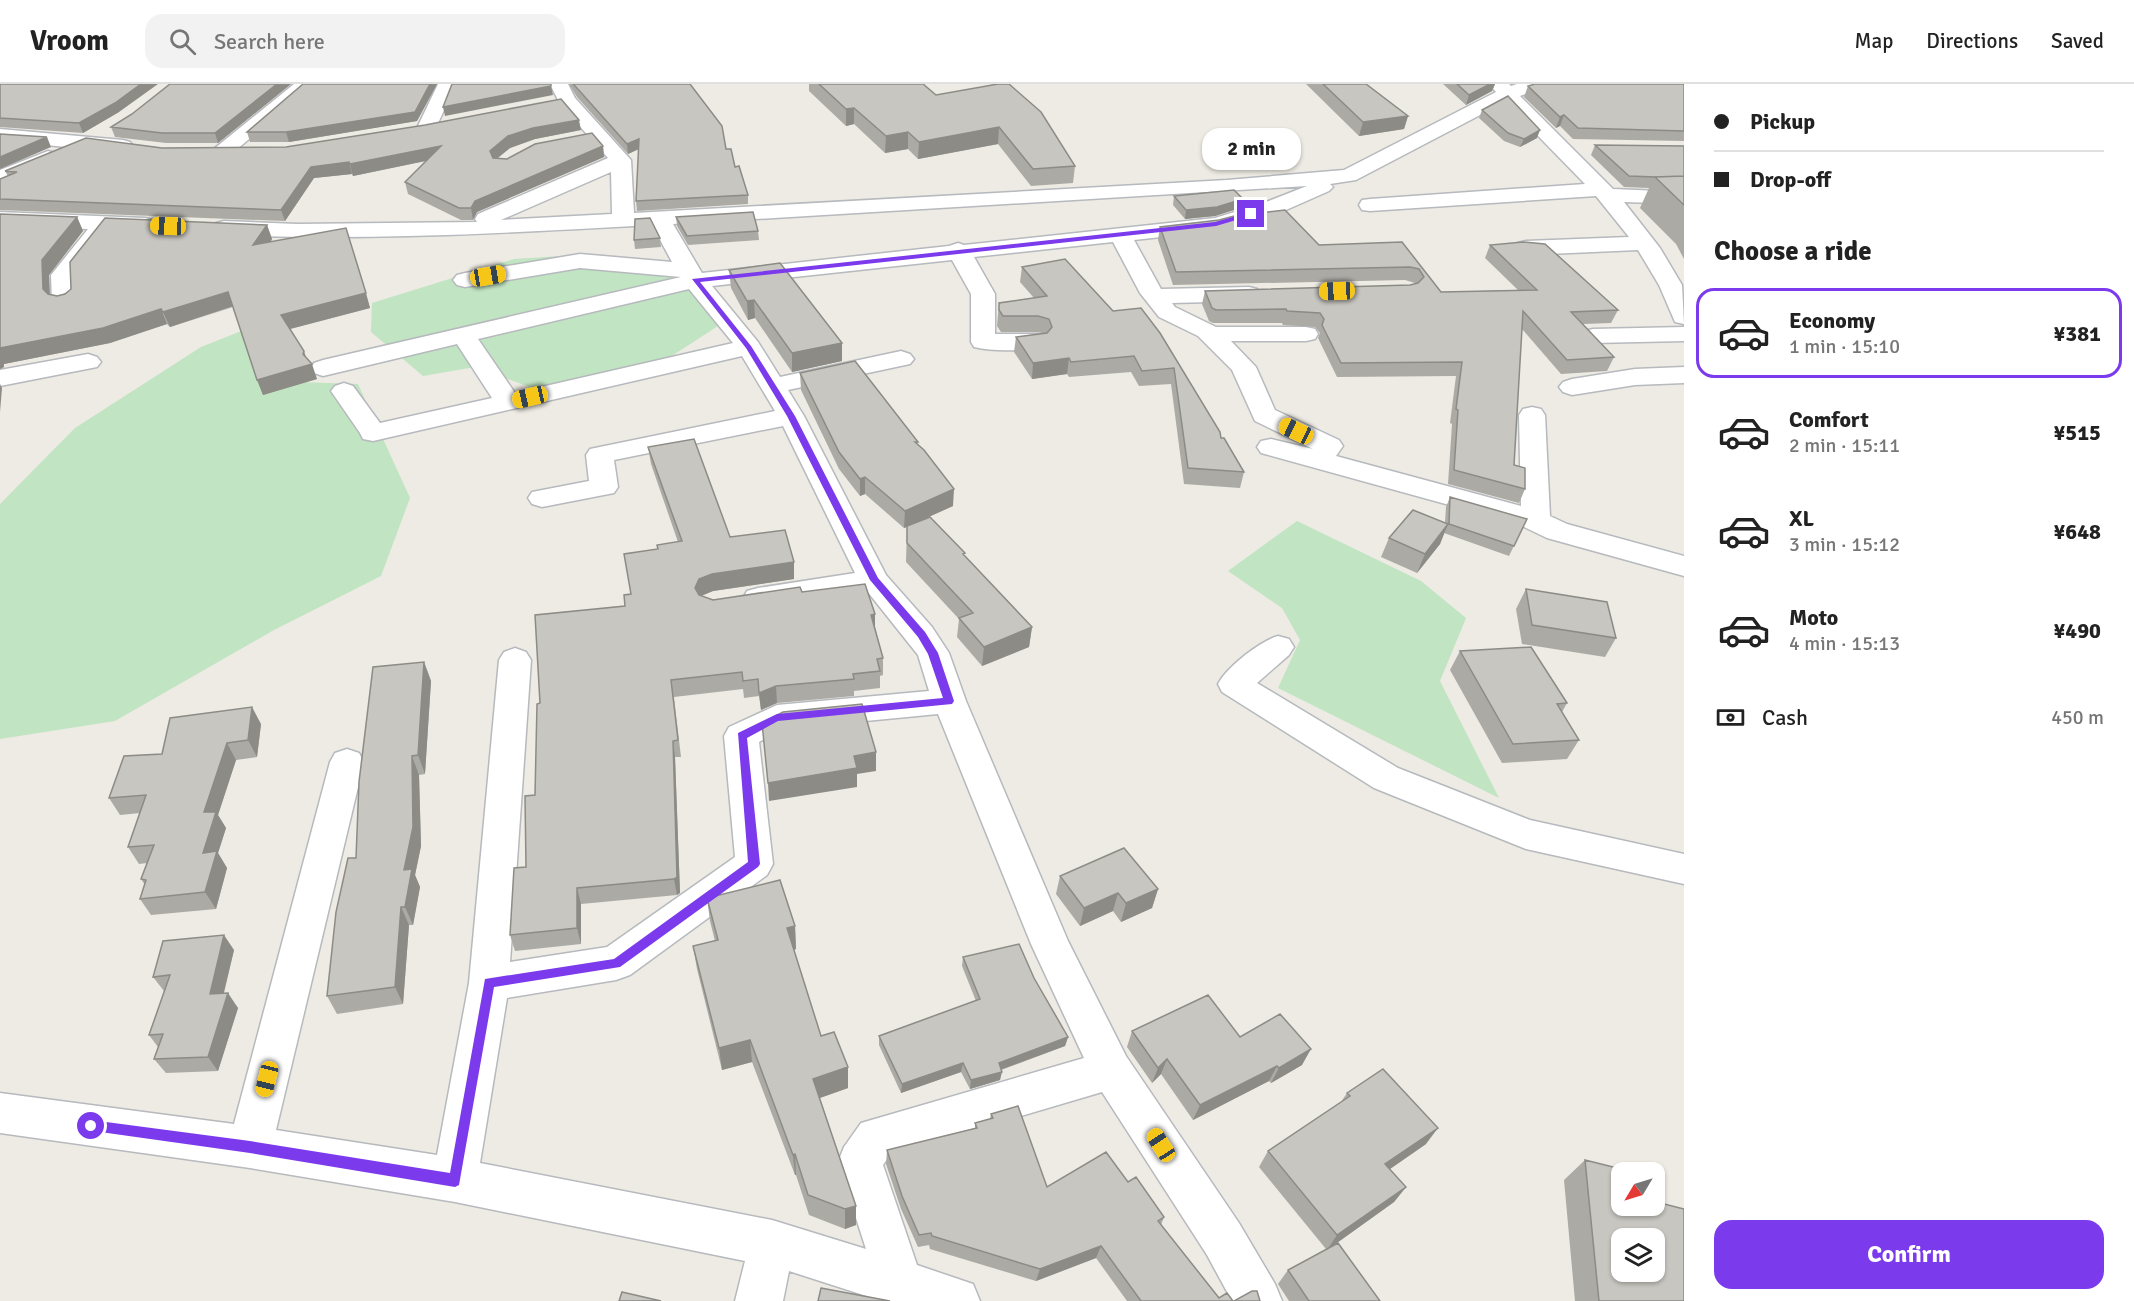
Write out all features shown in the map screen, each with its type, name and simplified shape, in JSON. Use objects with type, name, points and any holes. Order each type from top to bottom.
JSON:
[{"type":"street","points":[[222,152],[305,84]]},
{"type":"street","points":[[427,128],[447,84]]},
{"type":"street","points":[[323,368],[463,335],[692,275],[1216,224],[1269,209],[1349,176],[1424,127],[1503,89],[1535,84]]},
{"type":"street","points":[[1503,89],[1604,192],[1643,243],[1679,302],[1684,318]]},
{"type":"street","points":[[543,105],[563,92],[621,160],[623,219]]},
{"type":"street","points":[[404,131],[450,123]]},
{"type":"street","points":[[0,178],[88,141],[117,124]]},
{"type":"street","points":[[0,135],[88,141],[144,148]]},
{"type":"street","points":[[575,140],[599,135]]},
{"type":"street","points":[[1561,147],[1594,148]]},
{"type":"street","points":[[200,152],[256,151]]},
{"type":"street","points":[[465,229],[621,160]]},
{"type":"street","points":[[206,227],[297,231],[465,229],[1227,186],[1349,176]]},
{"type":"street","points":[[1370,205],[1604,192],[1684,198]]},
{"type":"street","points":[[0,219],[161,225]]},
{"type":"street","points":[[658,219],[692,275],[749,347],[791,416],[874,580],[921,635],[933,653],[949,701],[1050,944],[1112,1070],[1223,1239],[1258,1301]]},
{"type":"street","points":[[64,302],[63,275],[104,223]]},
{"type":"street","points":[[1120,234],[1155,296],[1167,312],[1210,334],[1243,368],[1264,416],[1329,446],[1320,460]]},
{"type":"street","points":[[1526,248],[1643,243]]},
{"type":"street","points":[[957,250],[983,294],[983,342],[1036,341]]},
{"type":"street","points":[[465,280],[580,261],[692,275]]},
{"type":"street","points":[[1155,296],[1274,293]]},
{"type":"street","points":[[1210,334],[1306,334]]},
{"type":"street","points":[[1593,336],[1684,334]]},
{"type":"street","points":[[463,335],[508,402]]},
{"type":"street","points":[[344,391],[373,433],[749,347]]},
{"type":"street","points":[[772,386],[901,359]]},
{"type":"street","points":[[0,378],[88,362]]},
{"type":"street","points":[[1572,387],[1635,378],[1684,375]]},
{"type":"street","points":[[1532,415],[1536,521]]},
{"type":"street","points":[[542,498],[604,487],[600,455],[791,416]]},
{"type":"street","points":[[1270,447],[1528,517],[1557,531],[1684,566]]},
{"type":"street","points":[[726,603],[874,580]]},
{"type":"street","points":[[1278,647],[1234,684],[1386,778],[1526,834],[1684,869]]},
{"type":"street","points":[[455,1180],[489,983],[515,660]]},
{"type":"street","points":[[489,983],[616,963],[754,864],[741,736],[777,717],[949,701]]},
{"type":"street","points":[[250,1147],[347,762]]},
{"type":"street","points":[[900,1283],[860,1162],[876,1138],[1112,1070]]},
{"type":"street","points":[[0,1113],[250,1147],[455,1180],[772,1243],[956,1301]]},
{"type":"street","points":[[759,1301],[772,1243]]},
{"type":"green space","points":[[577,255],[682,268],[721,324],[664,361],[538,390],[475,367],[423,376],[371,332],[372,303],[514,259]]},
{"type":"green space","points":[[269,320],[268,381],[358,384],[410,498],[381,576],[274,630],[115,721],[0,739],[0,504],[75,428],[201,347]]},
{"type":"green space","points":[[1297,521],[1421,581],[1466,618],[1440,681],[1499,798],[1278,688],[1300,640],[1282,608],[1228,571]]},
{"type":"building","points":[[0,84],[141,84],[115,103],[79,123],[0,118]]},
{"type":"building","points":[[170,84],[277,84],[215,133],[162,133],[111,127],[132,114]]},
{"type":"building","points":[[303,84],[430,84],[415,112],[286,132],[247,132]]},
{"type":"building","points":[[452,84],[551,84],[551,86],[443,107]]},
{"type":"building","points":[[573,84],[690,84],[722,126],[726,149],[731,149],[735,167],[739,166],[748,195],[636,201],[639,139],[627,144]]},
{"type":"building","points":[[819,84],[923,84],[936,95],[1009,84],[1041,112],[1075,166],[1033,169],[999,127],[919,142],[908,132],[886,136],[854,108],[846,109]]},
{"type":"building","points":[[1323,84],[1366,84],[1408,116],[1363,122]]},
{"type":"building","points":[[1457,84],[1490,84],[1469,95]]},
{"type":"building","points":[[1535,84],[1684,84],[1684,131],[1578,128],[1564,115],[1560,117],[1528,86]]},
{"type":"building","points":[[1508,96],[1540,130],[1524,139],[1508,133],[1482,110]]},
{"type":"building","points":[[561,99],[579,120],[533,128],[508,136],[490,151],[493,158],[507,159],[535,144],[592,133],[603,146],[475,201],[471,208],[459,208],[405,182],[441,146],[350,164],[349,162],[311,167],[281,210],[0,199],[0,179],[17,172],[5,171],[86,138],[162,148],[286,147],[425,125]]},
{"type":"building","points":[[0,134],[47,137],[0,157]]},
{"type":"building","points":[[1595,145],[1684,146],[1684,176],[1629,176]]},
{"type":"building","points":[[1684,176],[1684,205],[1655,177]]},
{"type":"building","points":[[1234,190],[1243,199],[1217,207],[1186,210],[1174,196]]},
{"type":"building","points":[[1257,210],[1260,213],[1285,210],[1319,245],[1402,242],[1441,292],[1537,290],[1490,245],[1523,242],[1545,244],[1618,310],[1571,312],[1614,357],[1567,360],[1523,311],[1514,465],[1525,468],[1525,489],[1454,470],[1458,410],[1456,409],[1462,362],[1341,363],[1322,325],[1324,319],[1320,313],[1287,311],[1286,309],[1216,310],[1212,308],[1205,291],[1410,285],[1418,283],[1424,277],[1419,269],[1410,267],[1176,272],[1160,227],[1219,220]]},
{"type":"building","points":[[753,212],[758,231],[687,236],[676,217]]},
{"type":"building","points":[[0,214],[77,217],[42,260],[43,289],[48,294],[57,296],[71,289],[70,262],[105,218],[267,225],[253,245],[346,228],[366,293],[281,315],[304,351],[303,354],[312,364],[257,380],[228,292],[163,312],[161,309],[103,328],[0,348]]},
{"type":"building","points":[[650,218],[660,238],[634,240],[635,219]]},
{"type":"building","points":[[1065,259],[1113,311],[1141,308],[1160,333],[1220,432],[1221,438],[1224,438],[1244,472],[1188,468],[1174,368],[1142,371],[1134,356],[1071,362],[1069,358],[1033,363],[1016,337],[1047,333],[1052,327],[1049,319],[1038,316],[1003,316],[999,310],[999,303],[1047,296],[1022,267]]},
{"type":"building","points":[[780,263],[842,343],[792,353],[754,300],[747,301],[729,270]]},
{"type":"building","points":[[855,361],[918,442],[915,442],[924,450],[954,489],[905,511],[865,477],[860,479],[839,452],[800,373]]},
{"type":"building","points":[[694,439],[730,537],[785,530],[794,562],[712,574],[699,579],[695,588],[699,595],[713,600],[800,587],[802,592],[865,584],[875,614],[871,615],[883,658],[877,659],[880,671],[853,674],[854,679],[776,686],[759,693],[758,679],[743,681],[742,672],[671,680],[678,740],[673,741],[677,877],[577,888],[577,928],[510,935],[514,868],[526,867],[525,796],[535,795],[537,704],[540,703],[535,615],[625,606],[624,595],[631,594],[624,554],[658,549],[657,545],[682,541],[648,447]]},
{"type":"building","points":[[1450,497],[1527,519],[1514,546],[1449,524]]},
{"type":"building","points":[[1413,510],[1448,524],[1425,554],[1389,538]]},
{"type":"building","points":[[930,517],[1032,627],[984,647],[959,618],[973,613],[907,543],[907,526]]},
{"type":"building","points":[[1526,589],[1607,602],[1616,638],[1532,625]]},
{"type":"building","points":[[1531,647],[1567,703],[1557,704],[1579,740],[1513,744],[1460,651]]},
{"type":"building","points":[[424,662],[418,755],[412,756],[413,827],[404,870],[412,869],[405,907],[401,907],[395,987],[327,996],[336,912],[348,858],[356,858],[359,782],[373,667]]},
{"type":"building","points":[[862,704],[876,752],[854,756],[857,768],[768,783],[762,723],[783,712]]},
{"type":"building","points":[[252,707],[248,740],[227,743],[204,812],[216,812],[203,853],[217,851],[205,892],[140,899],[146,880],[141,879],[154,845],[128,847],[146,795],[109,798],[124,756],[162,754],[170,718]]},
{"type":"building","points":[[1124,848],[1158,889],[1126,903],[1118,893],[1084,908],[1060,876]]},
{"type":"building","points":[[780,880],[795,926],[787,928],[821,1036],[834,1032],[848,1067],[813,1079],[856,1206],[845,1209],[808,1195],[795,1154],[793,1155],[750,1040],[719,1048],[693,946],[718,940],[707,898]]},
{"type":"building","points":[[224,935],[210,994],[228,993],[208,1057],[154,1059],[163,1034],[149,1035],[170,975],[153,977],[163,941]]},
{"type":"building","points":[[1019,944],[1034,978],[1068,1037],[999,1063],[1002,1072],[971,1080],[963,1063],[902,1084],[879,1036],[980,999],[963,957]]},
{"type":"building","points":[[1208,995],[1240,1037],[1280,1014],[1311,1049],[1279,1068],[1277,1066],[1200,1105],[1167,1059],[1158,1068],[1132,1031]]},
{"type":"building","points":[[1383,1069],[1438,1128],[1385,1164],[1406,1187],[1337,1235],[1268,1151],[1350,1096],[1347,1093]]},
{"type":"building","points":[[1018,1106],[1047,1187],[1106,1152],[1128,1182],[1136,1177],[1164,1217],[1158,1221],[1219,1298],[1227,1293],[1233,1301],[1141,1301],[1101,1246],[1040,1269],[932,1236],[931,1233],[919,1235],[902,1196],[887,1150],[977,1128],[975,1123],[993,1118],[991,1114]]},
{"type":"building","points":[[1585,1160],[1611,1166],[1611,1216],[1665,1216],[1665,1204],[1684,1209],[1684,1301],[1599,1301]]},
{"type":"building","points":[[1338,1243],[1380,1301],[1309,1301],[1288,1270]]},
{"type":"building","points":[[821,1288],[890,1301],[818,1301]]},
{"type":"building","points":[[1252,1291],[1257,1291],[1260,1301],[1234,1301]]},
{"type":"building","points":[[622,1292],[661,1301],[619,1301]]},
{"type":"route","points":[[91,1126],[250,1147],[455,1180],[489,983],[616,963],[754,864],[741,736],[777,717],[949,701],[933,653],[921,635],[874,580],[791,416],[749,347],[695,281],[947,251],[1168,227],[1216,224],[1251,214]]}]
